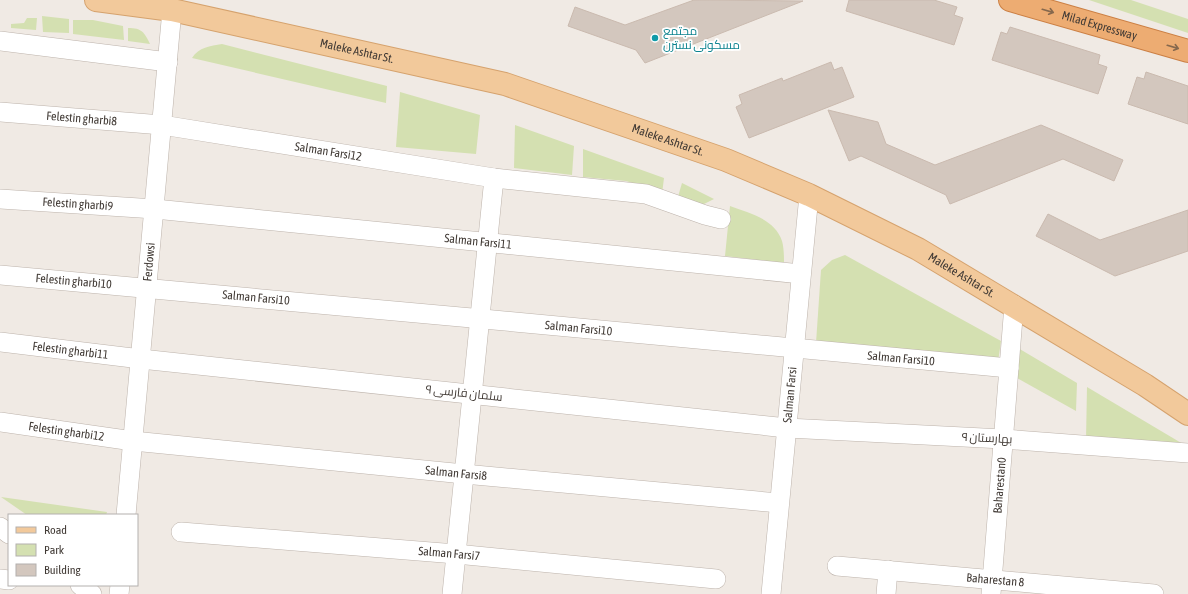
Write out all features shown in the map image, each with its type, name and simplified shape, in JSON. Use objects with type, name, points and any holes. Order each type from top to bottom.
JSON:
[{"type":"highway","name":"Milad Expressway","points":[[1010,0],[1188,51]]},
{"type":"main road","name":"Maleke Ashtar St.","points":[[96,0],[150,4],[505,84],[701,150],[809,195],[918,249],[1146,385],[1188,414]]},
{"type":"street","name":"Ferdowsi","points":[[126,514],[172,10]]},
{"type":"street","points":[[0,41],[168,62]]},
{"type":"street","name":"Felestin gharbi8","points":[[0,112],[162,125]]},
{"type":"street","name":"Salman Farsi12","points":[[162,125],[494,178],[646,194],[721,220]]},
{"type":"street","points":[[452,594],[494,178]]},
{"type":"street","name":"Salman Farsi","points":[[771,594],[809,195]]},
{"type":"street","name":"Felestin gharbi9","points":[[0,199],[155,209]]},
{"type":"street","name":"Salman Farsi11","points":[[155,209],[801,274]]},
{"type":"street","name":"Felestin gharbi10","points":[[0,275],[147,287]]},
{"type":"street","name":"Salman Farsi10","points":[[147,287],[794,350],[1009,368]]},
{"type":"street","name":"Baharestan0","points":[[992,587],[1014,305]]},
{"type":"street","name":"Felestin gharbi11","points":[[0,342],[141,359]]},
{"type":"street","name":"سلمان فارسی ۹","points":[[141,359],[786,428]]},
{"type":"street","name":"Felestin gharbi12","points":[[0,422],[133,441]]},
{"type":"street","name":"بهارستان ۹","points":[[786,428],[1003,439],[1188,453]]},
{"type":"street","name":"Salman Farsi8","points":[[133,441],[464,474],[779,503]]},
{"type":"street","name":"Salman Farsi7","points":[[182,532],[456,554],[716,579]]},
{"type":"street","name":"Baharestan 8","points":[[837,566],[888,570],[992,587],[1154,594]]},
{"type":"street","points":[[886,594],[888,570]]},
{"type":"street","points":[[81,586],[92,594]]},
{"type":"green space","points":[[1089,0],[1131,0],[1188,19],[1188,33]]},
{"type":"green space","points":[[42,16],[69,19],[69,33],[43,32]]},
{"type":"green space","points":[[27,18],[37,18],[36,30],[11,28],[11,24],[24,23]]},
{"type":"green space","points":[[73,20],[93,20],[123,26],[124,40],[73,34]]},
{"type":"green space","points":[[128,28],[140,30],[146,36],[150,44],[128,41]]},
{"type":"green space","points":[[222,44],[387,86],[386,103],[192,58],[201,49]]},
{"type":"green space","points":[[400,92],[480,115],[476,154],[396,147]]},
{"type":"green space","points":[[515,125],[574,146],[572,175],[514,168]]},
{"type":"green space","points":[[583,149],[664,178],[662,194],[626,181],[583,177]]},
{"type":"green space","points":[[682,183],[714,199],[702,205],[677,200]]},
{"type":"green space","points":[[730,206],[753,214],[774,227],[779,233],[782,241],[784,249],[784,263],[725,256]]},
{"type":"green space","points":[[845,255],[1001,341],[998,362],[816,343],[821,270],[832,260]]},
{"type":"green space","points":[[1018,348],[1077,383],[1076,411],[1017,378]]},
{"type":"green space","points":[[1087,387],[1188,447],[1086,440]]},
{"type":"green space","points":[[1,497],[107,512],[106,514],[26,514]]},
{"type":"building","name":"مجتمع مسکونی نسترن","points":[[694,0],[803,1],[645,63],[636,50],[568,26],[575,7],[625,25]]},
{"type":"building","points":[[849,0],[934,0],[957,7],[954,15],[963,18],[954,45],[846,11]]},
{"type":"building","points":[[1010,27],[1100,55],[1098,64],[1107,67],[1098,94],[992,60],[1001,32],[1007,34]]},
{"type":"building","points":[[831,62],[834,70],[842,67],[854,97],[749,138],[736,107],[742,104],[739,95],[782,78],[783,81]]},
{"type":"building","points":[[1146,72],[1188,86],[1188,124],[1128,104],[1137,77],[1144,79]]},
{"type":"building","points":[[828,110],[878,122],[886,144],[935,165],[1041,125],[1123,160],[1114,181],[1063,159],[950,204],[946,195],[861,156],[849,161]]},
{"type":"building","points":[[1188,210],[1188,251],[1115,276],[1036,236],[1048,214],[1100,240]]},
{"type":"place","name":"مجتمع مسکونی نسترن","points":[[655,38]]}]
